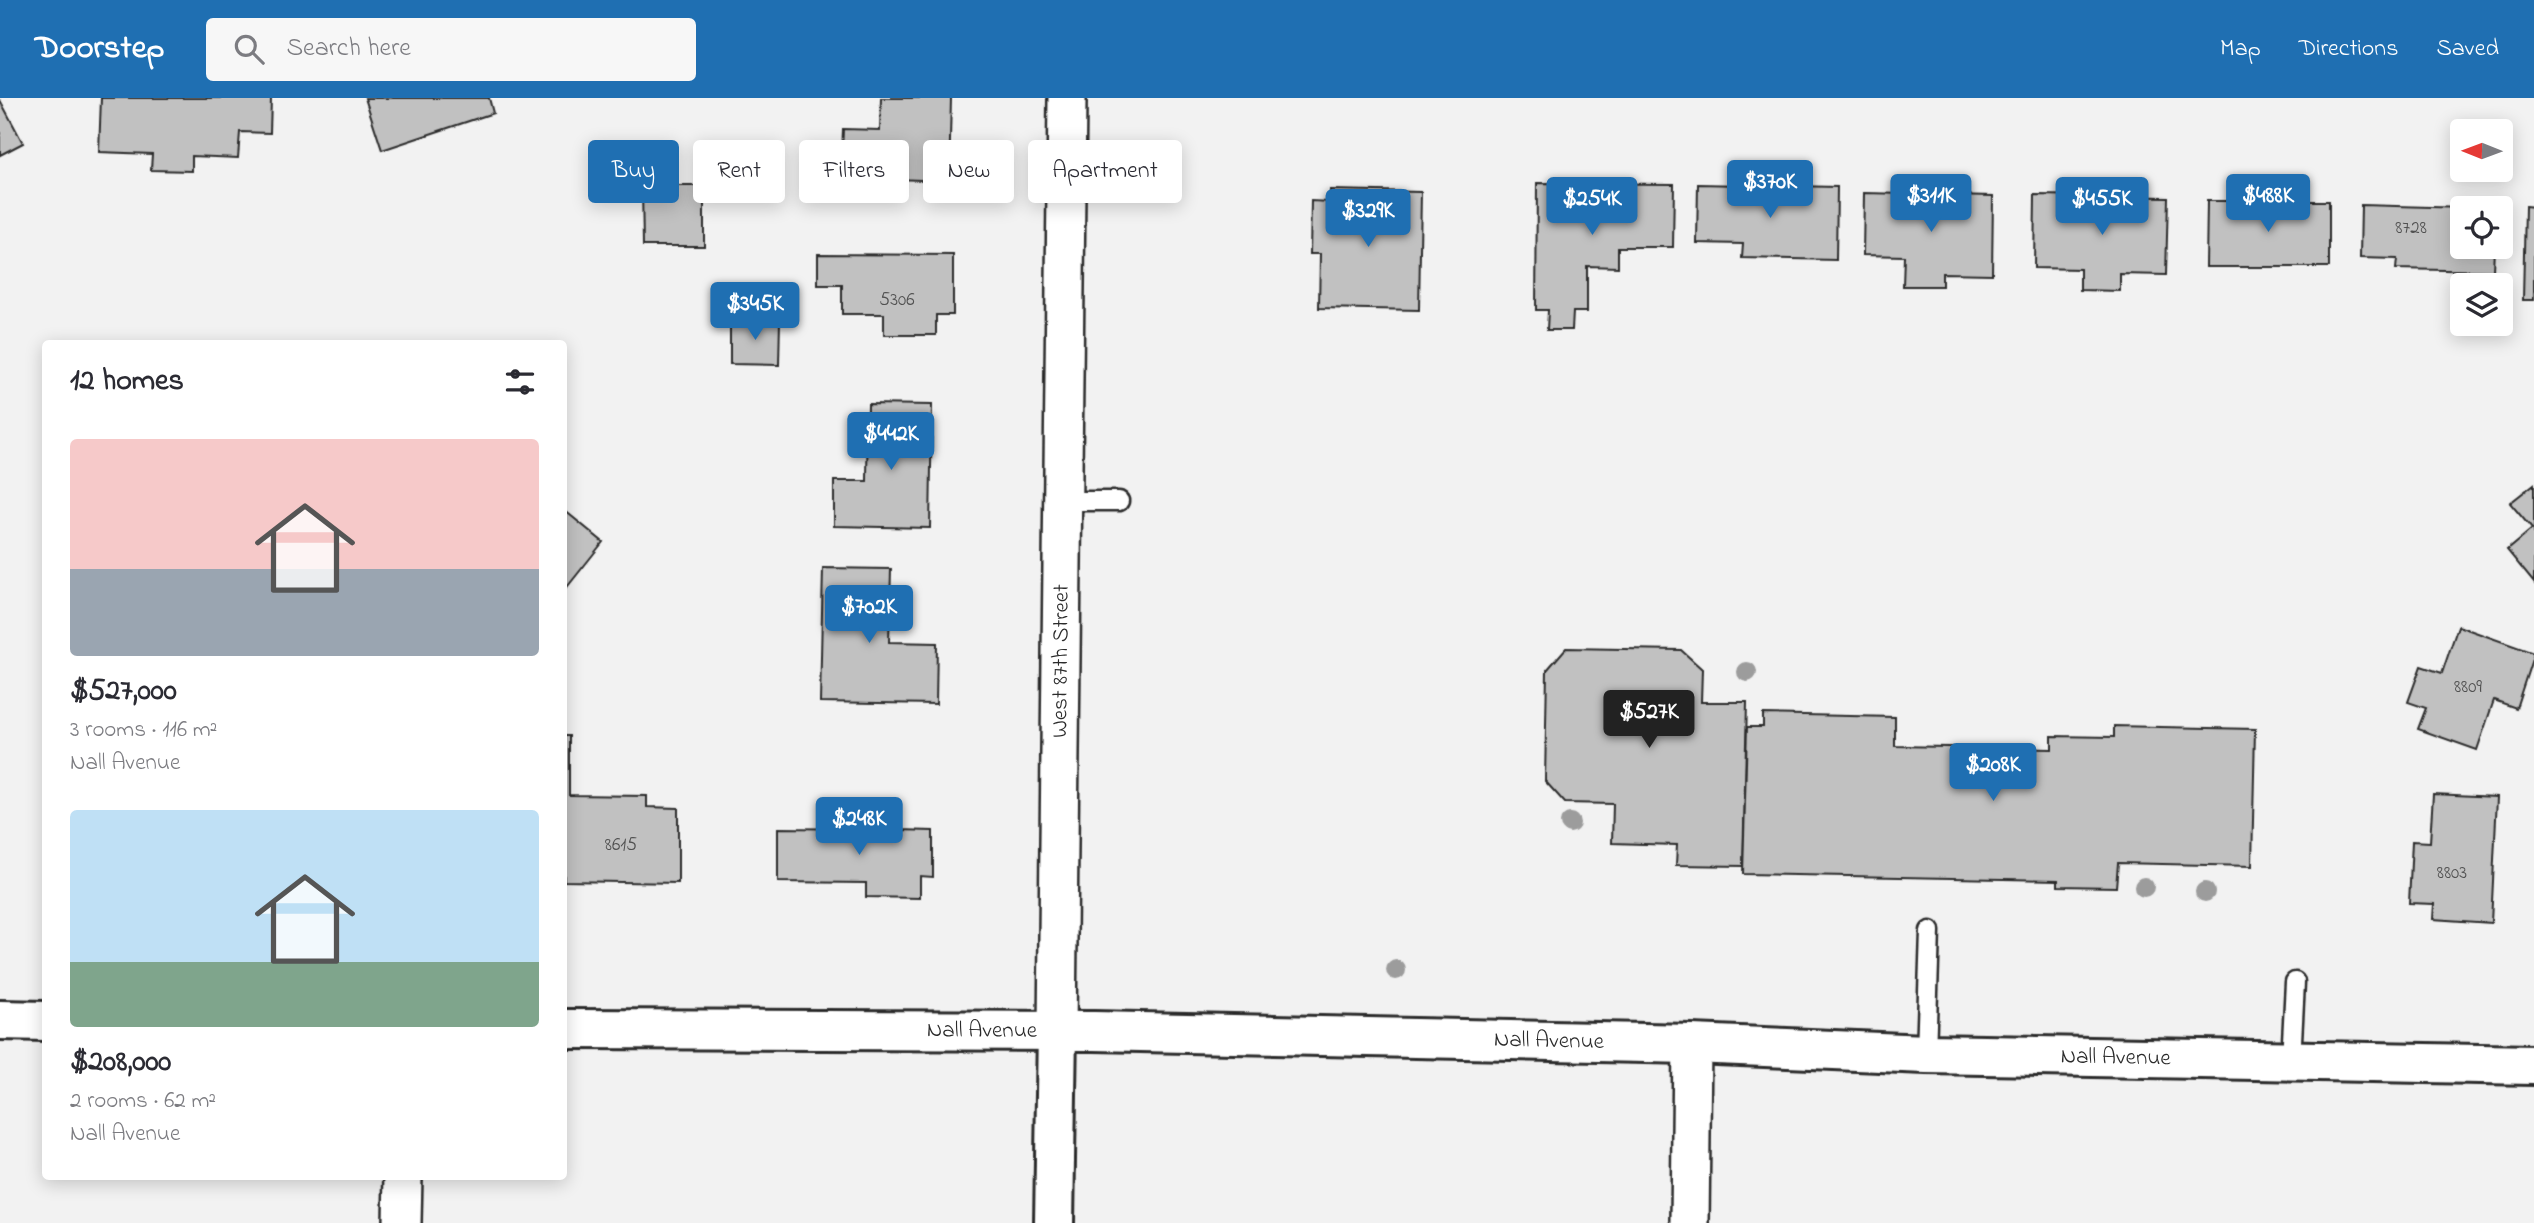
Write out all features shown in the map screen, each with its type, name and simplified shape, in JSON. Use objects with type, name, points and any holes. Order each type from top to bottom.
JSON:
[{"type":"main road","points":[[0,1020],[42,1021]]},
{"type":"main road","name":"Nall Avenue","points":[[567,1029],[1057,1031],[1692,1044],[1926,1054],[2534,1065]]},
{"type":"main road","name":"West 87th Street","points":[[1054,1223],[1057,1031]]},
{"type":"street","name":"West 87th Street","points":[[1057,1031],[1067,98]]},
{"type":"street","points":[[1690,1223],[1692,1044]]},
{"type":"street","points":[[402,1223],[403,1180]]},
{"type":"lane","points":[[1063,501],[1119,501]]},
{"type":"lane","points":[[1926,1054],[1930,931]]},
{"type":"lane","points":[[2291,1061],[2295,982]]},
{"type":"building","points":[[101,98],[271,98],[270,133],[240,132],[238,158],[192,156],[192,171],[151,170],[152,154],[99,152]]},
{"type":"building","points":[[365,98],[489,98],[493,113],[382,150]]},
{"type":"building","points":[[881,98],[951,98],[950,140],[923,140],[923,180],[909,180],[909,140],[843,140],[843,129],[880,130]]},
{"type":"building","points":[[0,100],[23,143],[0,155]]},
{"type":"building","points":[[1537,183],[1674,184],[1673,247],[1618,247],[1618,267],[1587,266],[1587,312],[1573,312],[1572,330],[1547,330],[1548,310],[1536,310]]},
{"type":"building","points":[[1698,184],[1837,187],[1836,260],[1742,258],[1743,244],[1697,243]]},
{"type":"building","points":[[679,186],[693,186],[693,203],[704,203],[704,246],[643,246],[642,203],[679,203]]},
{"type":"building","points":[[1330,190],[1421,192],[1419,310],[1319,308],[1320,254],[1310,254],[1311,201],[1330,202]]},
{"type":"building","points":[[1864,193],[1993,196],[1992,274],[1942,273],[1942,286],[1903,286],[1904,256],[1863,255]]},
{"type":"building","points":[[2035,195],[2168,197],[2166,275],[2120,274],[2120,291],[2080,290],[2080,269],[2034,268]]},
{"type":"building","points":[[2207,201],[2329,201],[2329,267],[2206,267]]},
{"type":"building","points":[[2361,205],[2450,208],[2450,259],[2494,259],[2493,271],[2396,269],[2397,259],[2360,258]]},
{"type":"building","points":[[2525,206],[2534,207],[2534,300],[2523,300]]},
{"type":"building","points":[[818,254],[953,255],[953,315],[936,315],[936,335],[884,335],[884,314],[842,314],[842,285],[818,285]]},
{"type":"building","points":[[730,320],[780,320],[779,365],[730,364]]},
{"type":"building","points":[[868,404],[932,405],[930,528],[834,526],[834,481],[867,481]]},
{"type":"building","points":[[2534,484],[2534,583],[2507,550],[2532,529],[2510,503]]},
{"type":"building","points":[[567,512],[603,542],[567,587]]},
{"type":"building","points":[[823,568],[891,569],[889,642],[937,643],[936,704],[820,702]]},
{"type":"building","points":[[2458,626],[2534,653],[2516,708],[2494,700],[2477,750],[2418,729],[2426,708],[2408,702],[2421,666],[2442,673]]},
{"type":"building","points":[[1566,648],[1681,650],[1702,669],[1701,702],[1747,702],[1743,866],[1676,865],[1677,845],[1612,843],[1613,804],[1565,803],[1545,781],[1547,670]]},
{"type":"building","points":[[1763,714],[1895,717],[1895,746],[2052,749],[2052,736],[2114,737],[2114,726],[2255,729],[2252,866],[2118,863],[2116,887],[2058,886],[2058,880],[1743,874],[1747,727],[1763,727]]},
{"type":"building","points":[[567,736],[569,795],[647,796],[647,807],[678,808],[678,883],[567,881]]},
{"type":"building","points":[[2433,794],[2497,797],[2491,923],[2433,919],[2434,904],[2409,903],[2412,841],[2430,842]]},
{"type":"building","points":[[869,812],[900,812],[900,830],[933,831],[933,877],[920,876],[920,898],[866,897],[866,883],[778,882],[778,828],[869,829]]}]
